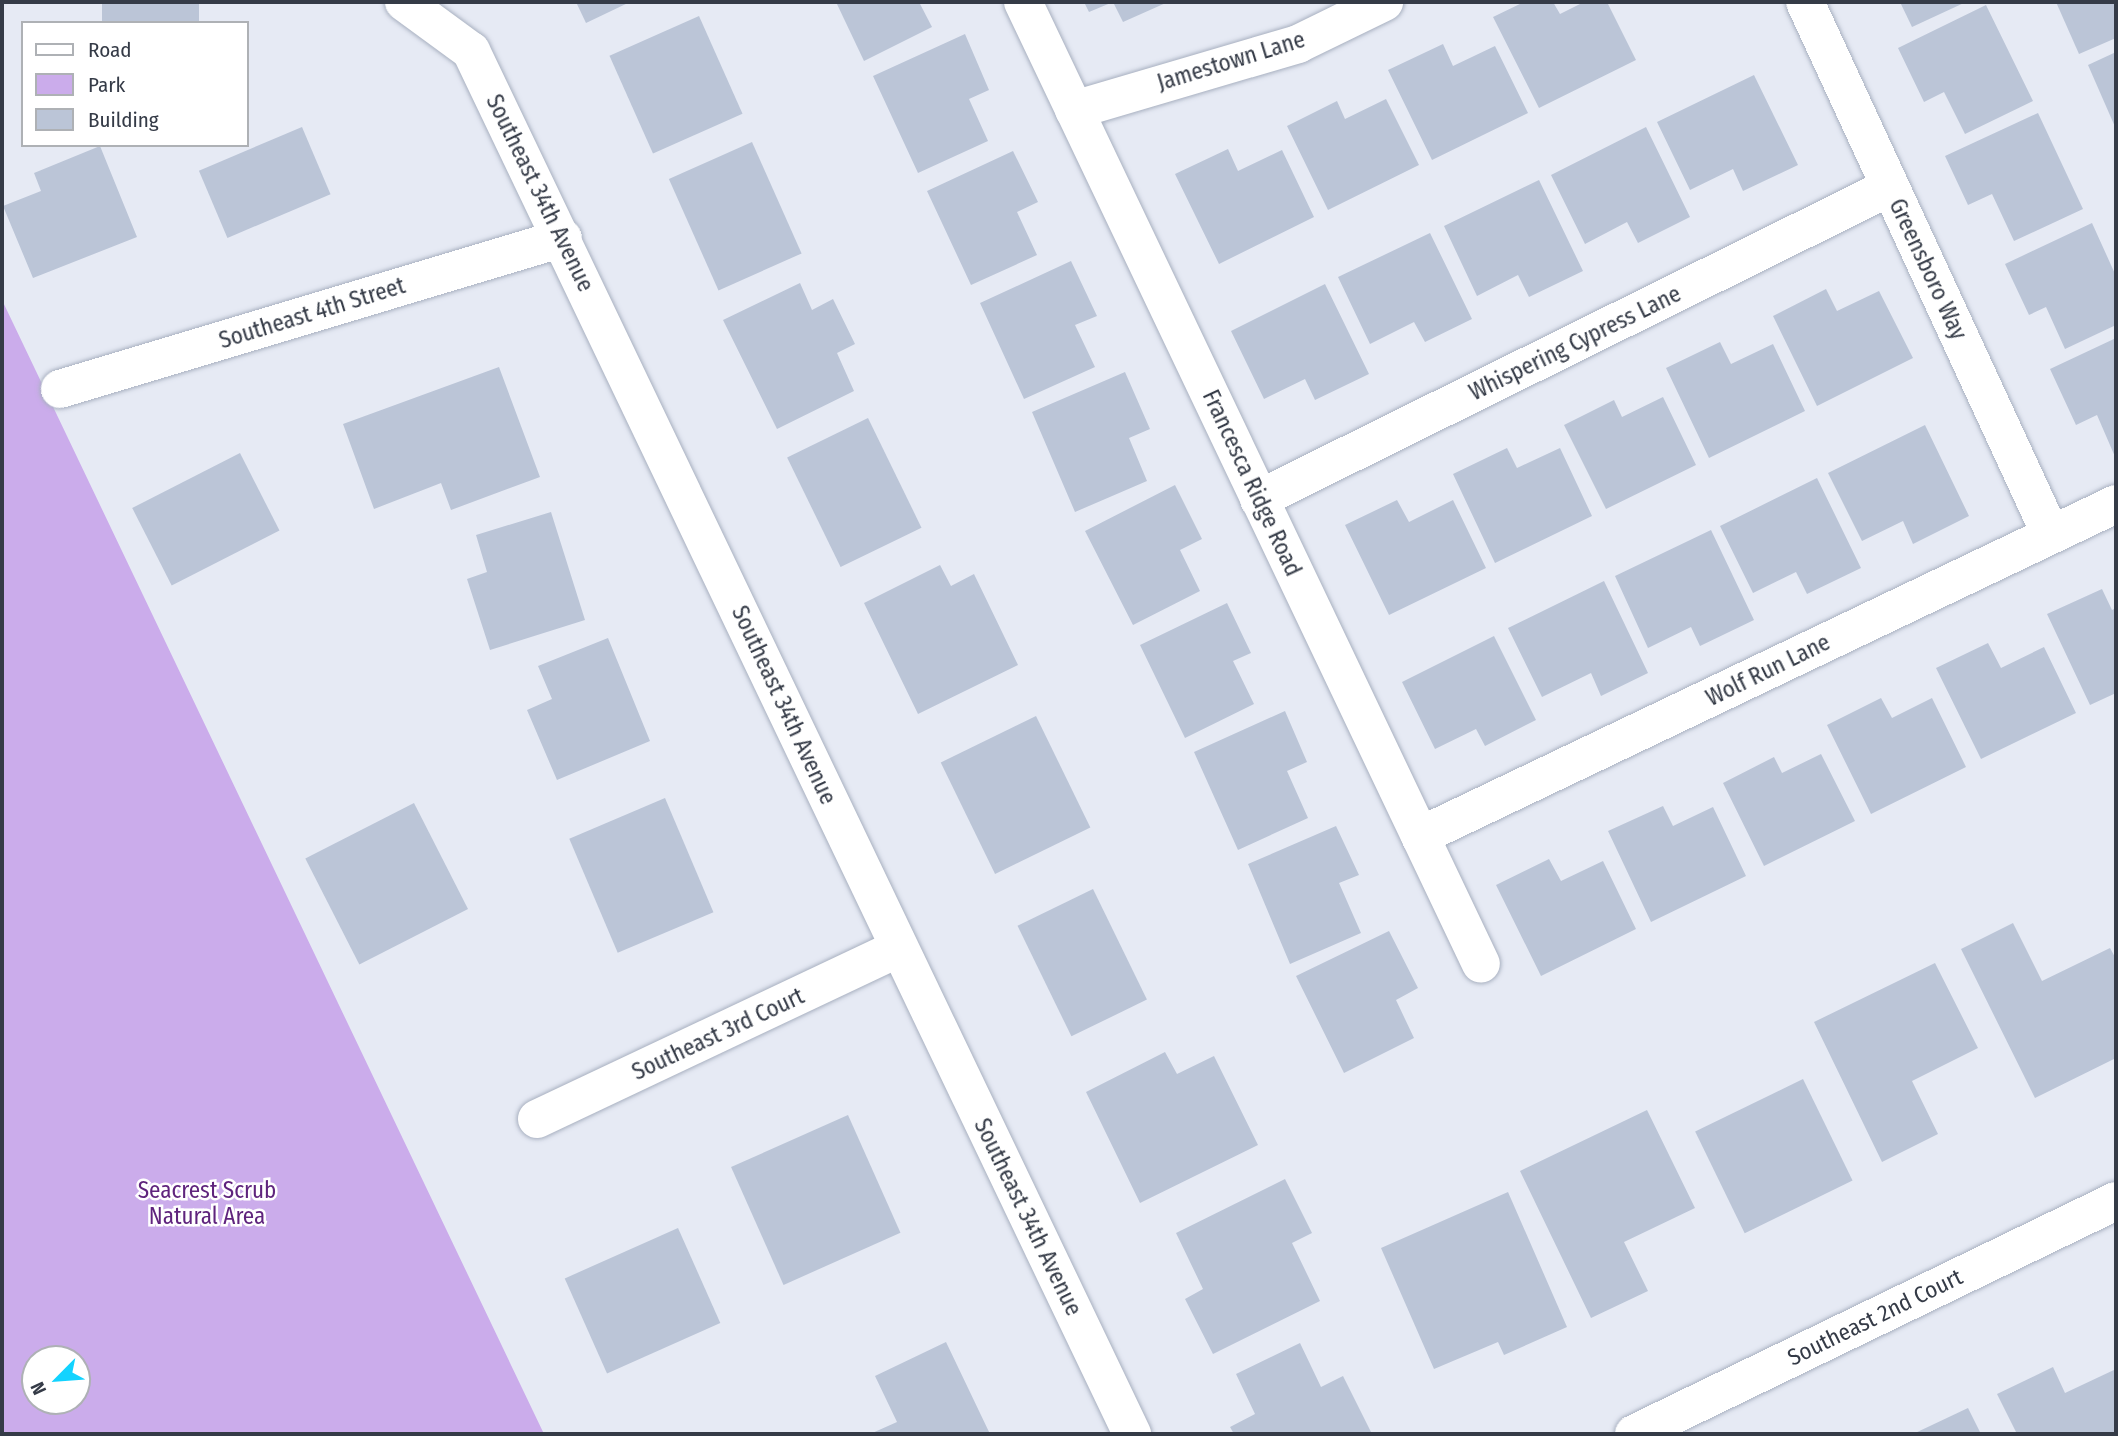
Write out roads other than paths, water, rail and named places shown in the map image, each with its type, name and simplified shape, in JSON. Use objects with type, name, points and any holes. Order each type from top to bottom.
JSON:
[{"type":"street","name":"Southeast 34th Avenue","points":[[404,2],[471,51],[564,238],[1132,1434]]},
{"type":"street","name":"Francesca Ridge Road","points":[[1023,2],[1481,964]]},
{"type":"street","name":"Jamestown Lane","points":[[1074,110],[1298,44],[1384,2]]},
{"type":"street","name":"Greensboro Way","points":[[1805,2],[2051,535]]},
{"type":"street","name":"Whispering Cypress Lane","points":[[1259,499],[1890,187]]},
{"type":"street","name":"Southeast 4th Street","points":[[60,389],[564,238]]},
{"type":"street","name":"Wolf Run Lane","points":[[1420,836],[2116,504]]},
{"type":"street","name":"Southeast 3rd Court","points":[[537,1119],[899,948]]},
{"type":"street","name":"Southeast 2nd Court","points":[[1634,1434],[2116,1200]]},
{"type":"park label","name":"Seacrest Scrub Natural Area","points":[[207,1203]]}]
